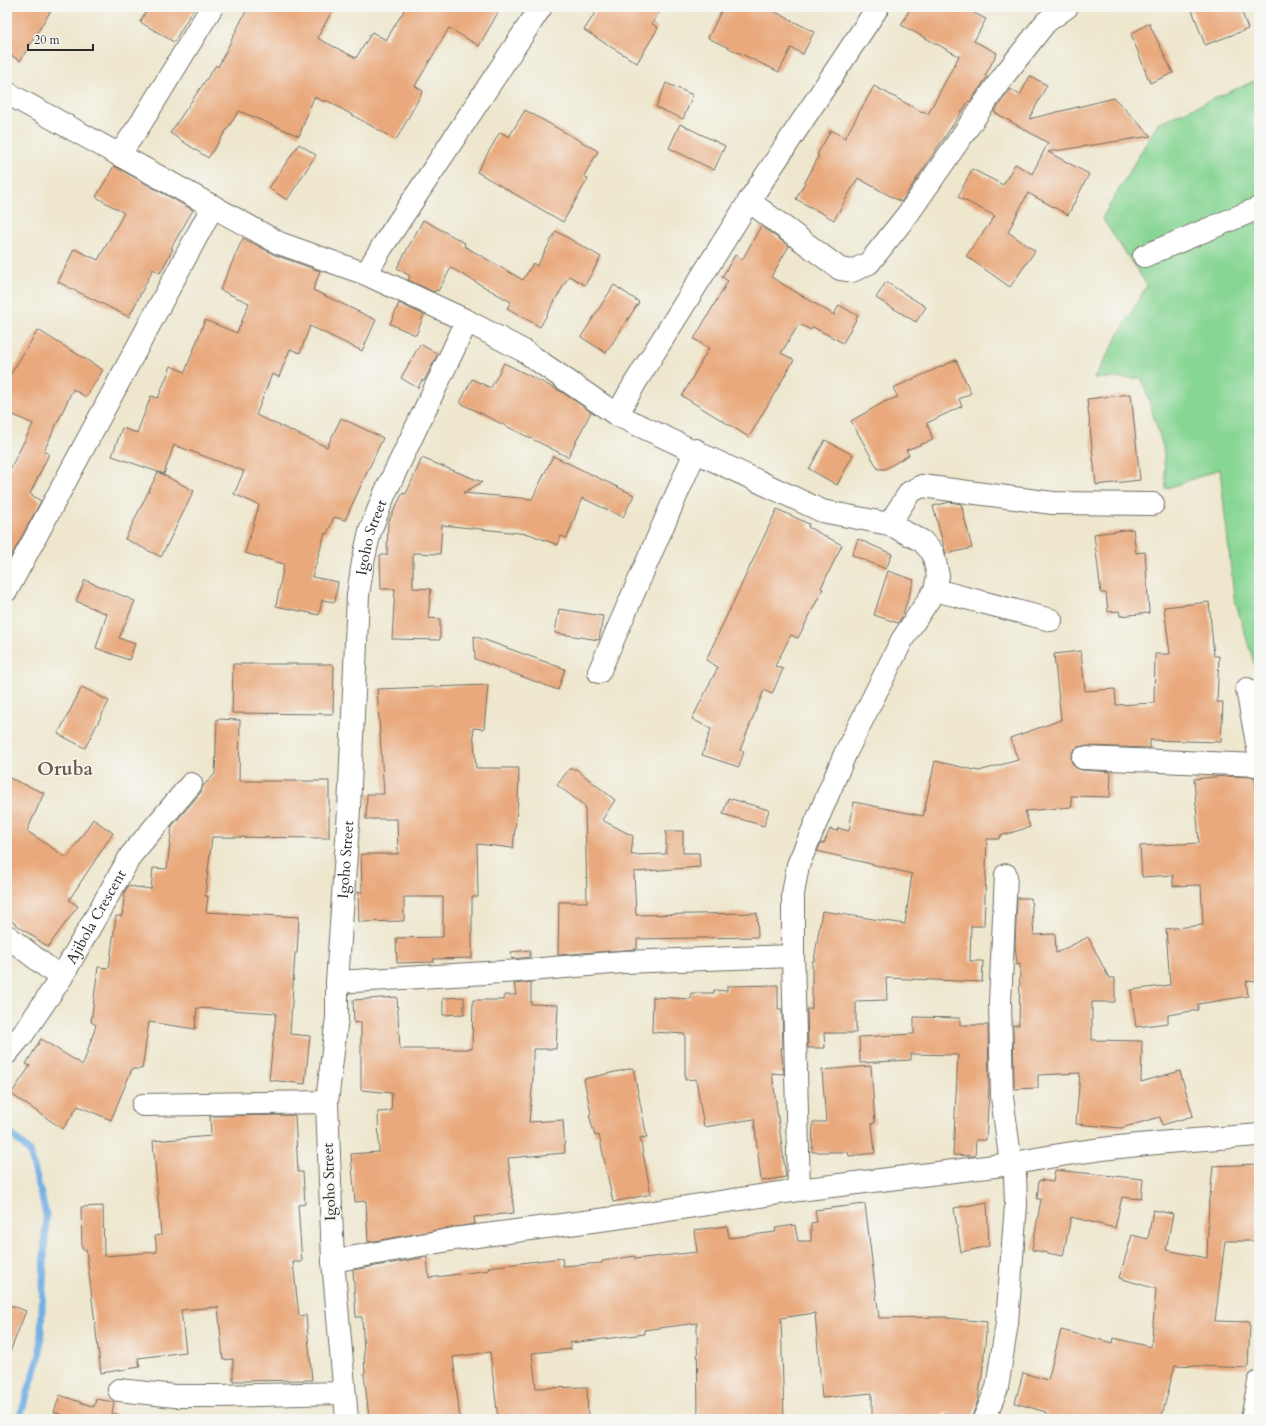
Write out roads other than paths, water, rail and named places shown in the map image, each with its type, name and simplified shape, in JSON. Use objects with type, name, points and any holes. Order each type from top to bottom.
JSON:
[{"type":"street","points":[[119,155],[141,124],[212,7]]},
{"type":"street","points":[[366,274],[382,247],[541,7]]},
{"type":"street","points":[[617,415],[635,383],[749,201],[878,7]]},
{"type":"street","points":[[749,201],[840,269],[852,271],[869,263],[908,214],[1002,78],[1046,22],[1067,7]]},
{"type":"street","points":[[7,93],[279,243],[366,274],[467,321],[524,351],[617,415],[696,450],[721,464],[822,510],[889,524],[922,541],[933,553],[938,576],[934,590],[902,640],[845,754],[800,859],[793,894],[793,956],[799,1190]]},
{"type":"street","points":[[7,590],[213,206]]},
{"type":"street","points":[[1144,256],[1259,208]]},
{"type":"street","name":"Igoho Street","points":[[347,1419],[343,1393],[333,1261],[326,1102],[337,1017],[337,982],[349,810],[358,595],[370,531],[385,492],[467,321]]},
{"type":"street","points":[[599,672],[696,450]]},
{"type":"street","points":[[889,524],[910,492],[922,486],[1053,503],[1153,504]]},
{"type":"street","points":[[934,590],[1051,620]]},
{"type":"street","points":[[1247,689],[1259,754]]},
{"type":"street","points":[[1083,758],[1259,765]]},
{"type":"street","name":"Ajibola Crescent","points":[[7,1053],[23,1034],[61,978],[131,855],[191,784]]},
{"type":"street","points":[[984,1419],[996,1388],[1007,1323],[1016,1205],[1015,1174],[1011,1164],[1002,1096],[1000,1002],[1006,875]]},
{"type":"street","points":[[7,936],[61,978]]},
{"type":"street","points":[[337,982],[518,972],[623,962],[793,956]]},
{"type":"street","points":[[143,1105],[326,1102]]},
{"type":"street","points":[[333,1261],[454,1239],[615,1218],[799,1190],[1011,1164],[1042,1158],[1165,1142],[1259,1135]]},
{"type":"street","points":[[1252,1419],[1259,1382]]},
{"type":"street","points":[[119,1390],[175,1396],[343,1393]]},
{"type":"waterway","points":[[7,1130],[30,1152],[46,1214],[40,1355],[19,1419]]},
{"type":"district","name":"Oruba","points":[[65,769]]}]
